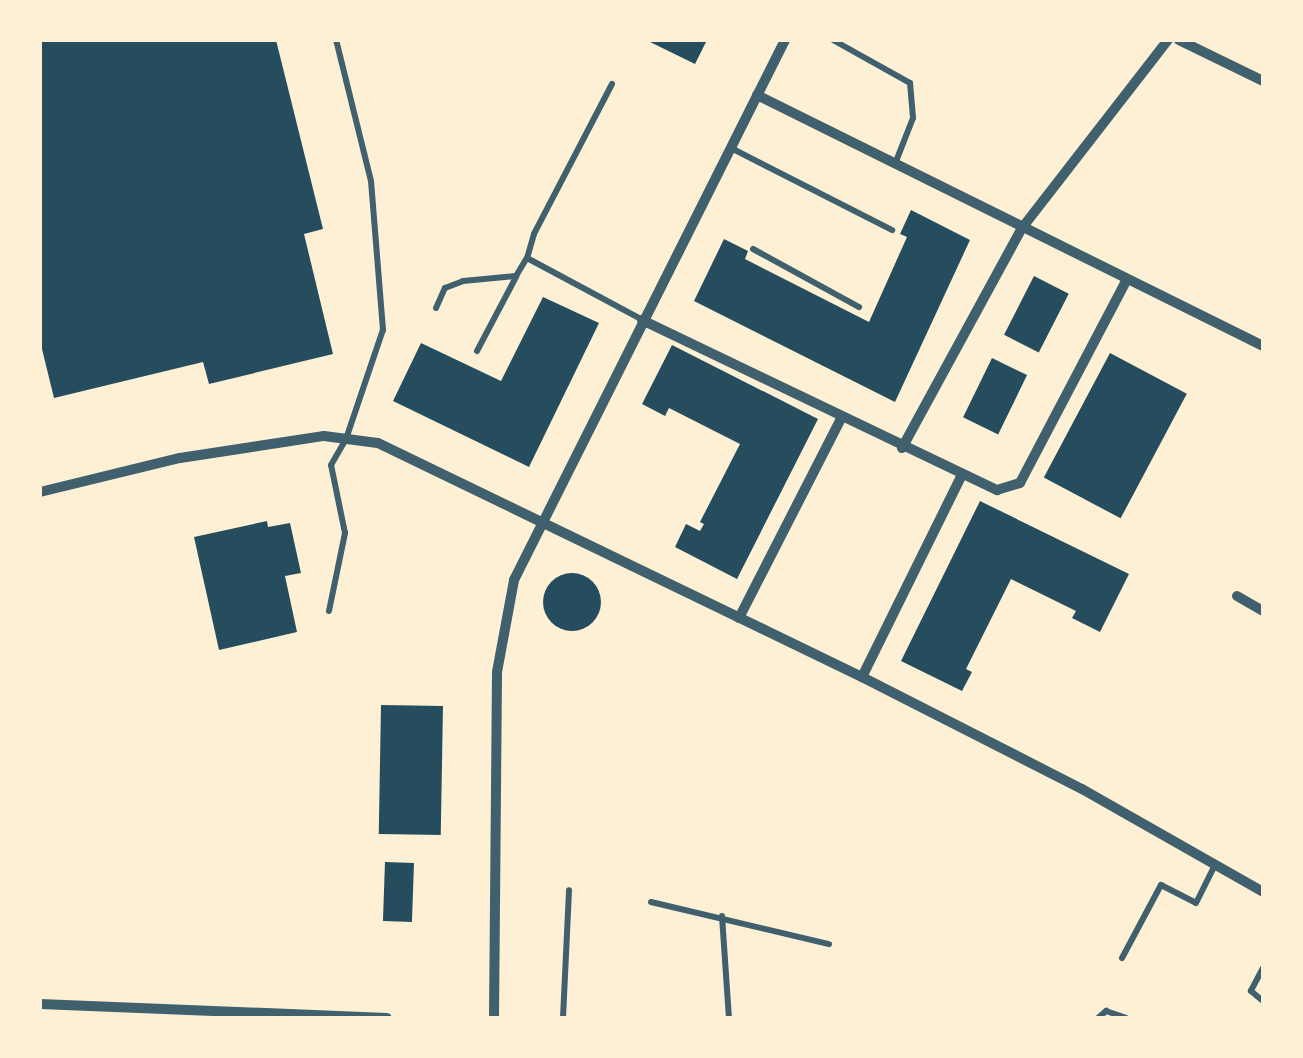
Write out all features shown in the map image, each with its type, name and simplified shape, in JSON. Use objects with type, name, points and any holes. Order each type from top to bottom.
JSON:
[{"type":"street","points":[[494,1018],[498,672],[505,612],[541,522],[785,40]]},
{"type":"street","points":[[902,448],[1022,228],[1168,40]]},
{"type":"street","points":[[1179,40],[1263,81]]},
{"type":"street","points":[[757,95],[1263,346]]},
{"type":"street","points":[[642,320],[902,448],[997,490],[1020,483],[1127,279]]},
{"type":"street","points":[[739,618],[842,417]]},
{"type":"street","points":[[40,492],[180,458],[324,436],[378,443],[862,677],[1082,789],[1263,892]]},
{"type":"street","points":[[862,677],[962,475]]},
{"type":"street","points":[[1238,596],[1263,610]]},
{"type":"street","points":[[40,1004],[386,1018]]},
{"type":"lane","points":[[329,611],[345,533],[331,465],[346,439],[382,330],[371,181],[336,40]]},
{"type":"lane","points":[[833,40],[910,82],[913,118],[895,164]]},
{"type":"lane","points":[[476,351],[527,258],[534,234],[612,84]]},
{"type":"lane","points":[[730,148],[892,230]]},
{"type":"lane","points":[[753,249],[859,307]]},
{"type":"lane","points":[[527,258],[642,320]]},
{"type":"lane","points":[[436,308],[445,288],[463,281],[516,276]]},
{"type":"lane","points":[[1122,958],[1161,885],[1196,903],[1215,865]]},
{"type":"lane","points":[[563,1018],[569,890]]},
{"type":"lane","points":[[651,902],[828,944]]},
{"type":"lane","points":[[722,916],[729,1018]]},
{"type":"lane","points":[[1263,968],[1251,991],[1263,1001]]},
{"type":"lane","points":[[82,1018],[85,1004]]},
{"type":"lane","points":[[1098,1018],[1106,1011],[1126,1018]]},
{"type":"building","points":[[40,40],[276,40],[323,229],[304,234],[333,354],[209,384],[203,362],[54,398],[40,341]]},
{"type":"building","points":[[646,40],[707,40],[695,64]]},
{"type":"building","points":[[911,210],[970,240],[895,402],[694,301],[724,239],[748,251],[745,259],[869,322],[907,237],[900,234]]},
{"type":"building","points":[[1034,276],[1069,294],[1039,353],[1004,335]]},
{"type":"building","points":[[543,297],[599,323],[529,467],[393,401],[421,343],[501,381]]},
{"type":"building","points":[[672,345],[818,419],[737,579],[675,547],[686,524],[700,531],[704,524],[700,522],[740,444],[669,408],[665,416],[642,404]]},
{"type":"building","points":[[1110,353],[1187,394],[1121,518],[1044,477]]},
{"type":"building","points":[[992,358],[1027,375],[998,434],[963,417]]},
{"type":"building","points":[[980,501],[1129,574],[1100,632],[1072,618],[1076,611],[1011,579],[966,669],[972,672],[962,691],[901,661]]},
{"type":"building","points":[[267,521],[268,527],[290,523],[301,573],[285,576],[297,632],[219,650],[194,537]]},
{"type":"building","points":[[572,573],[593,581],[601,602],[593,623],[572,631],[551,623],[543,602],[551,581]]},
{"type":"building","points":[[381,705],[443,706],[441,835],[379,834]]},
{"type":"building","points":[[385,862],[414,863],[412,922],[383,921]]}]
